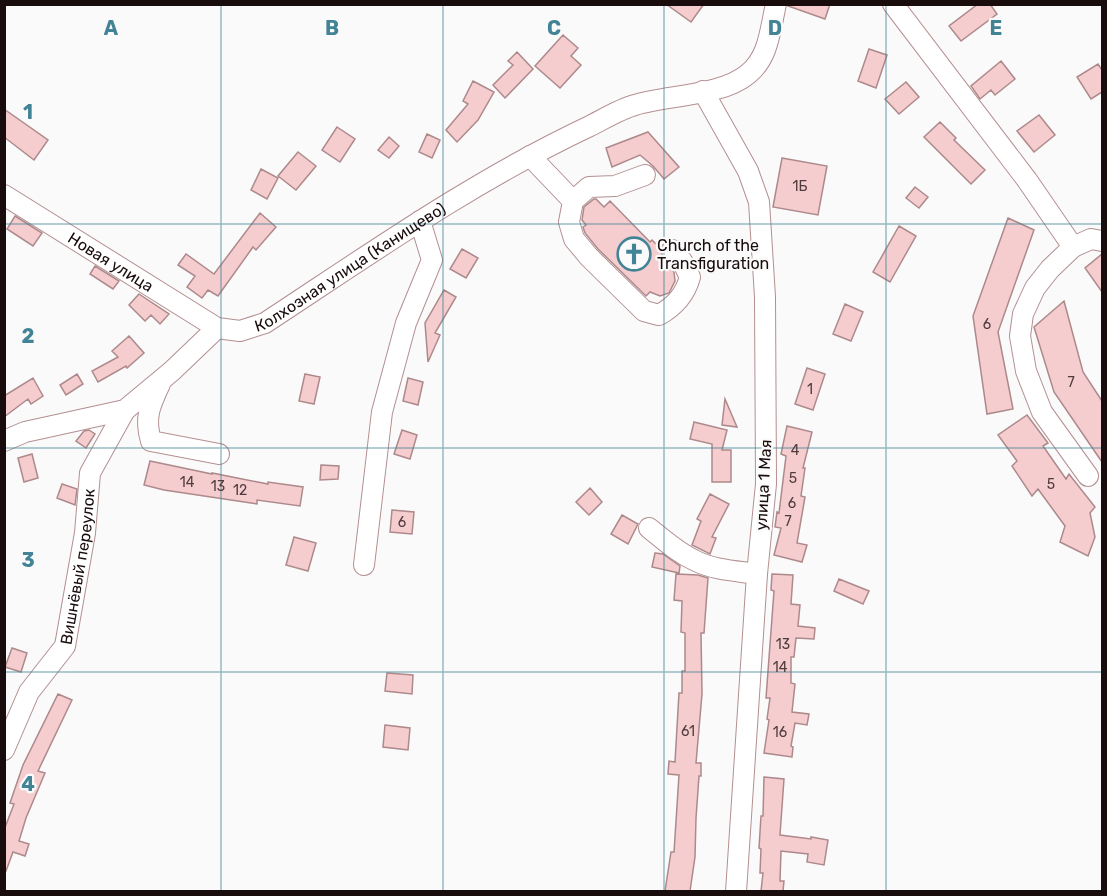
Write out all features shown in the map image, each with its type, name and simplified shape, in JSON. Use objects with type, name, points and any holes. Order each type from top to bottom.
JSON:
[{"type":"street","name":"Колхозная улица (Канищево)","points":[[218,328],[240,331],[265,323],[420,221],[530,156],[634,105],[730,85],[747,75],[761,61],[768,43],[776,4]]},
{"type":"street","points":[[893,4],[1027,180],[1073,247]]},
{"type":"street","name":"улица 1 Мая","points":[[703,91],[748,171],[759,202],[765,297],[766,484],[757,574],[736,891]]},
{"type":"street","points":[[530,156],[573,201]]},
{"type":"street","points":[[645,175],[615,186],[589,187],[573,201],[569,222],[574,239],[644,311],[659,315],[673,308],[687,288],[690,277],[682,261],[672,250]]},
{"type":"street","name":"Новая улица","points":[[4,195],[218,328]]},
{"type":"street","points":[[364,565],[382,412],[406,323],[432,260],[420,221]]},
{"type":"street","points":[[1088,476],[1042,412],[1026,371],[1020,336],[1023,314],[1035,288],[1050,269],[1073,247],[1091,239],[1102,242]]},
{"type":"street","points":[[4,441],[25,432],[124,410],[218,328]]},
{"type":"street","points":[[162,379],[150,405],[147,426],[151,441],[219,454]]},
{"type":"street","name":"Вишнёвый переулок","points":[[4,750],[29,692],[65,646],[85,533],[90,473],[124,410]]},
{"type":"street","points":[[648,528],[676,550],[697,562],[717,568],[757,574]]},
{"type":"building","points":[[666,4],[704,4],[691,22]]},
{"type":"building","points":[[788,4],[830,4],[825,19],[788,6]]},
{"type":"building","points":[[978,4],[990,4],[997,14],[961,41],[949,26]]},
{"type":"building","points":[[563,35],[578,48],[571,56],[581,65],[560,88],[535,66]]},
{"type":"building","points":[[869,49],[887,55],[876,88],[858,81]]},
{"type":"building","points":[[517,52],[533,69],[505,98],[493,85],[513,65],[508,61]]},
{"type":"building","points":[[1001,61],[1015,79],[995,95],[991,90],[980,99],[971,86]]},
{"type":"building","points":[[1098,64],[1102,70],[1102,92],[1091,99],[1077,77]]},
{"type":"building","points":[[473,81],[494,92],[478,120],[457,142],[446,130],[468,104],[463,101]]},
{"type":"building","points":[[906,82],[919,97],[899,114],[885,99]]},
{"type":"building","points":[[4,109],[48,140],[34,160],[4,137]]},
{"type":"building","points":[[1039,115],[1055,135],[1034,152],[1017,131]]},
{"type":"building","points":[[940,122],[956,138],[954,140],[985,170],[971,184],[924,137]]},
{"type":"building","points":[[337,127],[355,139],[340,162],[322,150]]},
{"type":"building","points":[[648,132],[679,167],[664,179],[640,155],[612,167],[606,148]]},
{"type":"building","points":[[427,134],[440,140],[432,158],[419,152]]},
{"type":"building","points":[[389,137],[399,146],[389,158],[378,150]]},
{"type":"building","points":[[298,152],[316,166],[296,190],[278,176]]},
{"type":"building","points":[[782,158],[827,166],[818,215],[773,207]]},
{"type":"building","points":[[261,169],[278,178],[267,199],[251,190]]},
{"type":"building","points":[[915,187],[928,197],[919,208],[906,198]]},
{"type":"building","name":"Church of the Transfiguration","points":[[594,199],[604,207],[610,201],[650,242],[652,240],[660,248],[663,258],[674,272],[675,281],[669,293],[660,296],[650,292],[646,296],[585,233],[583,227],[586,225],[582,220],[584,207]]},
{"type":"building","points":[[260,213],[276,227],[256,250],[253,247],[218,296],[208,290],[202,298],[187,287],[195,276],[178,265],[186,254],[214,274]]},
{"type":"building","points":[[15,216],[42,233],[33,246],[7,229]]},
{"type":"building","points":[[1008,218],[1034,230],[998,332],[1013,409],[987,414],[973,316]]},
{"type":"building","points":[[899,226],[916,236],[890,282],[873,272]]},
{"type":"building","points":[[462,249],[478,258],[466,278],[450,269]]},
{"type":"building","points":[[1102,254],[1102,292],[1085,268]]},
{"type":"building","points":[[95,266],[119,281],[113,289],[90,274]]},
{"type":"building","points":[[444,290],[456,297],[435,333],[440,335],[428,362],[425,323]]},
{"type":"building","points":[[139,294],[169,314],[160,324],[151,315],[145,321],[129,305]]},
{"type":"building","points":[[1064,301],[1083,372],[1102,401],[1102,462],[1054,392],[1034,327]]},
{"type":"building","points":[[845,304],[863,312],[851,341],[833,334]]},
{"type":"building","points":[[129,336],[144,353],[127,368],[126,366],[98,382],[92,371],[118,357],[112,351]]},
{"type":"building","points":[[807,368],[825,374],[813,410],[795,404]]},
{"type":"building","points":[[77,374],[83,384],[66,395],[60,385]]},
{"type":"building","points":[[305,374],[320,377],[314,404],[299,401]]},
{"type":"building","points":[[33,378],[43,396],[31,404],[28,399],[4,417],[4,396]]},
{"type":"building","points":[[408,378],[423,382],[418,405],[403,401]]},
{"type":"building","points":[[725,399],[737,427],[722,425]]},
{"type":"building","points":[[1027,415],[1048,443],[1043,446],[1066,479],[1069,474],[1095,507],[1090,513],[1095,537],[1088,556],[1060,542],[1065,526],[1038,489],[1032,496],[1012,466],[1017,461],[998,435]]},
{"type":"building","points":[[694,422],[727,430],[722,450],[731,450],[731,482],[712,482],[712,444],[690,439]]},
{"type":"building","points":[[787,426],[812,432],[803,468],[805,468],[801,496],[805,497],[797,543],[807,545],[802,562],[774,555],[781,528],[775,527],[777,512],[779,513],[786,456],[781,454]]},
{"type":"building","points":[[89,430],[95,434],[86,448],[76,441],[84,431]]},
{"type":"building","points":[[402,430],[417,435],[410,459],[394,454]]},
{"type":"building","points":[[32,454],[38,478],[24,482],[18,458]]},
{"type":"building","points":[[150,461],[268,484],[268,482],[303,487],[300,506],[257,500],[257,504],[144,485]]},
{"type":"building","points":[[321,465],[339,466],[338,479],[320,480]]},
{"type":"building","points":[[62,484],[77,489],[75,505],[57,498]]},
{"type":"building","points":[[590,488],[602,502],[589,515],[576,502]]},
{"type":"building","points":[[710,494],[729,504],[712,537],[716,538],[710,554],[692,545],[701,521],[697,519]]},
{"type":"building","points":[[392,510],[414,512],[412,534],[390,532]]},
{"type":"building","points":[[622,515],[638,524],[628,544],[611,534]]},
{"type":"building","points":[[294,537],[316,543],[308,571],[286,565]]},
{"type":"building","points":[[655,553],[663,554],[680,566],[679,573],[652,567]]},
{"type":"building","points":[[676,574],[708,578],[704,633],[701,633],[702,694],[696,763],[701,763],[701,776],[699,776],[695,857],[690,891],[665,891],[671,852],[674,852],[679,775],[668,774],[669,761],[675,762],[679,693],[682,693],[682,671],[685,671],[685,633],[681,632],[682,601],[674,600]]},
{"type":"building","points":[[772,574],[793,575],[791,604],[800,605],[798,626],[815,628],[814,639],[796,638],[794,657],[791,657],[791,683],[795,684],[792,712],[809,714],[807,725],[795,723],[791,746],[793,747],[792,757],[764,753],[770,698],[766,698],[774,591],[771,590]]},
{"type":"building","points":[[839,579],[869,591],[863,604],[834,591]]},
{"type":"building","points":[[12,648],[27,653],[21,672],[5,667]]},
{"type":"building","points":[[387,673],[413,675],[412,694],[385,691]]},
{"type":"building","points":[[58,694],[72,700],[38,771],[45,773],[19,841],[29,844],[25,856],[13,852],[6,871],[4,871],[4,830],[14,804],[10,803],[23,765]]},
{"type":"building","points":[[385,725],[410,728],[408,750],[383,747]]},
{"type":"building","points":[[764,777],[784,779],[780,835],[828,840],[824,865],[807,862],[808,854],[781,851],[780,881],[784,881],[783,891],[761,891],[763,873],[760,873],[761,849],[759,848]]},
{"type":"place","name":"Church of the Transfiguration","points":[[634,254]]}]
